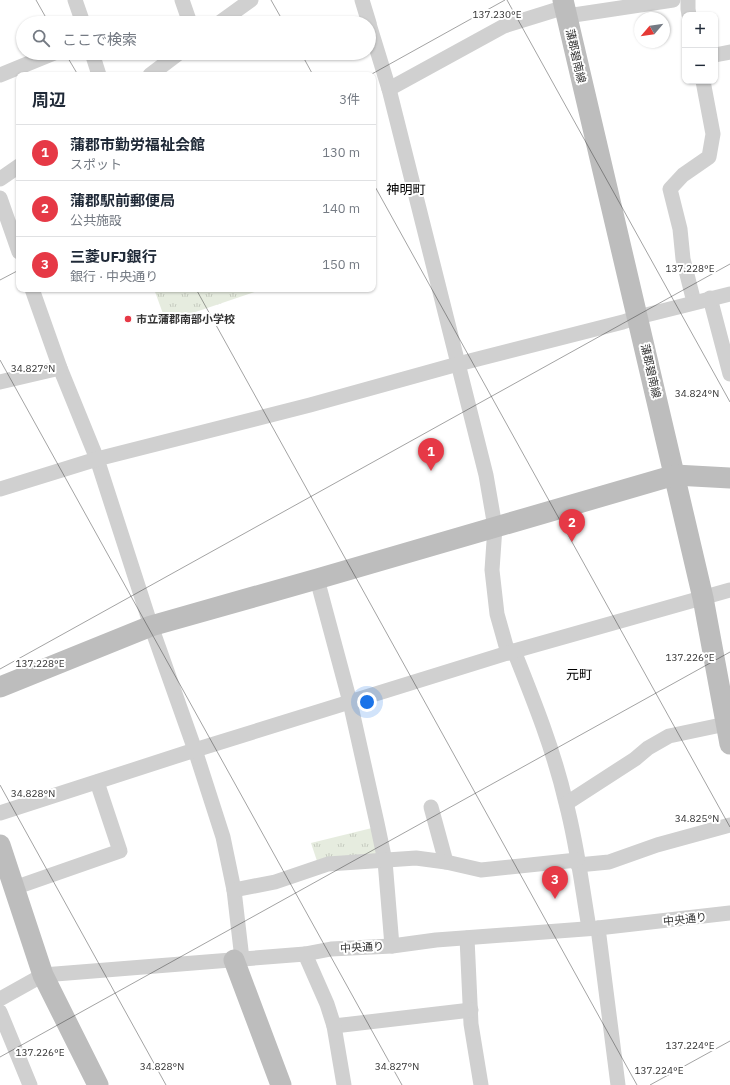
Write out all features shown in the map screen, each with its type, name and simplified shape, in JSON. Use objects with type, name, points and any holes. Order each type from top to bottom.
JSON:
[{"type":"street","points":[[76,0],[81,16]]},
{"type":"street","points":[[182,0],[188,16]]},
{"type":"street","points":[[229,16],[251,0]]},
{"type":"street","points":[[362,0],[367,16]]},
{"type":"street","points":[[389,89],[504,26],[565,8],[673,0]]},
{"type":"street","points":[[688,0],[688,12]]},
{"type":"street","name":"蒲郡碧南線","points":[[565,8],[703,598],[729,736]]},
{"type":"street","points":[[376,46],[389,89],[486,475],[494,527],[492,570],[498,619],[511,652],[535,703],[567,803],[578,863],[593,928],[618,1085]]},
{"type":"street","points":[[718,54],[730,52]]},
{"type":"street","points":[[0,75],[37,60]]},
{"type":"street","points":[[94,60],[98,72]]},
{"type":"street","points":[[154,72],[170,60]]},
{"type":"street","points":[[694,302],[683,259],[680,229],[670,189],[683,175],[709,157],[713,134],[704,84]]},
{"type":"street","points":[[0,179],[16,168]]},
{"type":"street","points":[[0,198],[16,243]]},
{"type":"street","points":[[33,292],[60,368],[97,459],[150,626],[195,750],[223,837],[234,890],[238,960],[281,1085]]},
{"type":"street","points":[[0,489],[97,459],[310,405],[458,364],[624,322],[694,302],[730,294]]},
{"type":"street","points":[[710,298],[730,374]]},
{"type":"street","points":[[0,382],[60,368]]},
{"type":"street","points":[[0,687],[150,626],[675,475],[730,478]]},
{"type":"street","points":[[317,579],[350,702],[385,861],[392,946]]},
{"type":"street","points":[[0,814],[195,750],[511,652],[730,590]]},
{"type":"street","points":[[567,803],[635,759],[648,748],[669,736],[729,736]]},
{"type":"street","points":[[14,888],[120,851],[97,782]]},
{"type":"street","points":[[431,807],[446,862]]},
{"type":"street","points":[[234,890],[275,882],[328,864],[416,858],[446,862],[481,870],[609,862],[657,845],[730,825]]},
{"type":"street","points":[[0,845],[43,975],[98,1085]]},
{"type":"street","name":"中央通り","points":[[0,999],[43,975],[238,960],[305,954],[330,949],[392,946],[436,940],[593,928],[730,914]]},
{"type":"street","points":[[468,938],[472,1031],[481,1085]]},
{"type":"street","points":[[305,954],[327,1004],[334,1026],[344,1085]]},
{"type":"street","points":[[334,1026],[471,1010]]},
{"type":"street","points":[[0,1012],[30,1085]]},
{"type":"green space","points":[[155,292],[254,292],[166,322]]},
{"type":"green space","points":[[372,828],[380,864],[318,864],[311,843]]},
{"type":"place","name":"市立蒲郡南部小学校","points":[[128,319]]},
{"type":"place","name":"蒲郡市勤労福祉会館","points":[[431,471]]},
{"type":"place","name":"蒲郡駅前郵便局","points":[[572,542]]},
{"type":"place","name":"三菱UFJ銀行","points":[[555,899]]},
{"type":"district","name":"神明町","points":[[406,189]]},
{"type":"district","name":"元町","points":[[579,674]]}]
